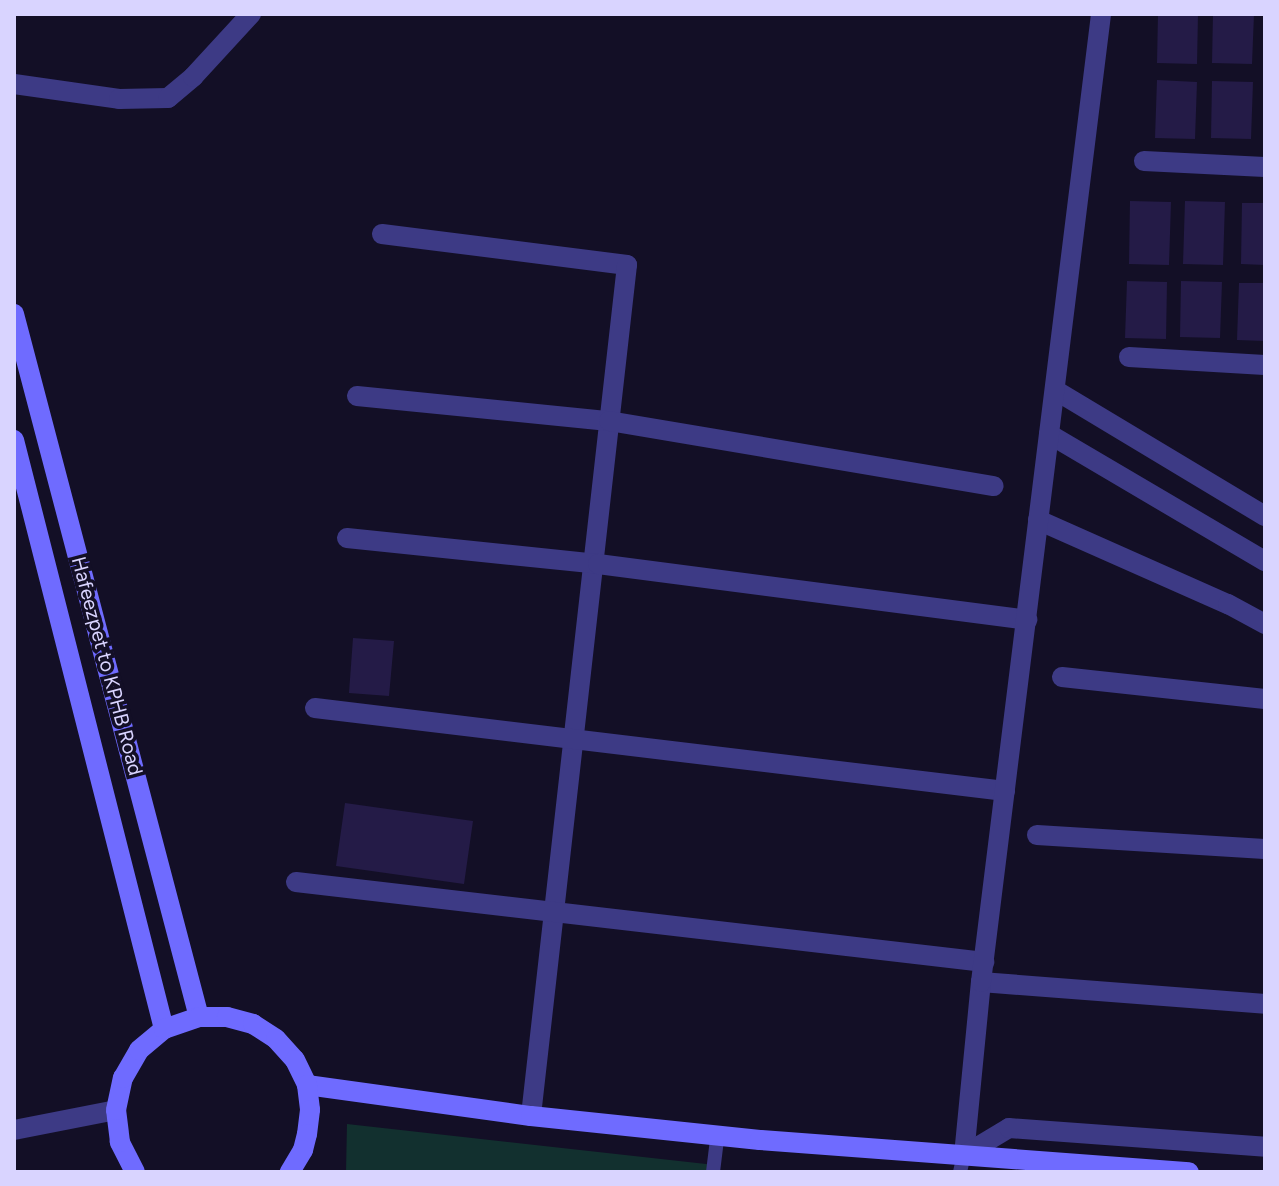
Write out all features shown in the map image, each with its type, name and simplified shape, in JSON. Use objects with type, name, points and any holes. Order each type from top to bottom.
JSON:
[{"type":"main road","name":"Hafeezpet to KPHB Road","points":[[14,314],[199,1017]]},
{"type":"main road","name":"Hafeezpet to KPHB Road","points":[[14,440],[164,1029]]},
{"type":"main road","points":[[135,1172],[120,1142],[116,1110],[123,1078],[139,1050],[164,1029],[199,1017],[227,1017],[265,1032],[295,1060],[307,1085],[307,1134],[290,1172]]},
{"type":"main road","points":[[307,1085],[531,1116],[718,1133],[962,1164],[1189,1172]]},
{"type":"street","points":[[14,84],[119,99],[168,98],[251,14]]},
{"type":"street","points":[[962,1164],[1101,14]]},
{"type":"street","points":[[1144,161],[1265,167]]},
{"type":"street","points":[[382,234],[627,265],[531,1116]]},
{"type":"street","points":[[1129,357],[1265,365]]},
{"type":"street","points":[[1055,390],[1265,516]]},
{"type":"street","points":[[357,396],[609,421],[994,486]]},
{"type":"street","points":[[1049,434],[1265,561]]},
{"type":"street","points":[[1038,520],[1228,604],[1265,624]]},
{"type":"street","points":[[347,538],[591,564],[1027,620]]},
{"type":"street","points":[[1062,677],[1265,699]]},
{"type":"street","points":[[315,708],[1005,791]]},
{"type":"street","points":[[1037,835],[1265,849]]},
{"type":"street","points":[[296,882],[552,912],[983,972],[1265,1004]]},
{"type":"street","points":[[14,1130],[116,1110]]},
{"type":"street","points":[[962,1164],[1009,1128],[1265,1147]]},
{"type":"lane","points":[[713,1172],[718,1133]]},
{"type":"green space","points":[[347,1124],[715,1165],[715,1172],[346,1172]]},
{"type":"building","points":[[1158,14],[1198,14],[1197,64],[1157,63]]},
{"type":"building","points":[[1213,14],[1254,14],[1252,64],[1212,63]]},
{"type":"building","points":[[1157,80],[1197,82],[1195,139],[1155,138]]},
{"type":"building","points":[[1212,81],[1253,82],[1251,139],[1211,138]]},
{"type":"building","points":[[1130,201],[1171,202],[1169,265],[1129,264]]},
{"type":"building","points":[[1185,201],[1225,202],[1223,265],[1183,264]]},
{"type":"building","points":[[1242,203],[1265,203],[1265,265],[1241,264]]},
{"type":"building","points":[[1127,281],[1167,282],[1166,339],[1125,338]]},
{"type":"building","points":[[1181,281],[1222,282],[1220,338],[1180,337]]},
{"type":"building","points":[[1239,283],[1265,283],[1265,341],[1237,340]]},
{"type":"building","points":[[353,638],[394,641],[389,696],[349,693]]},
{"type":"building","points":[[345,803],[473,821],[464,884],[336,866]]}]
